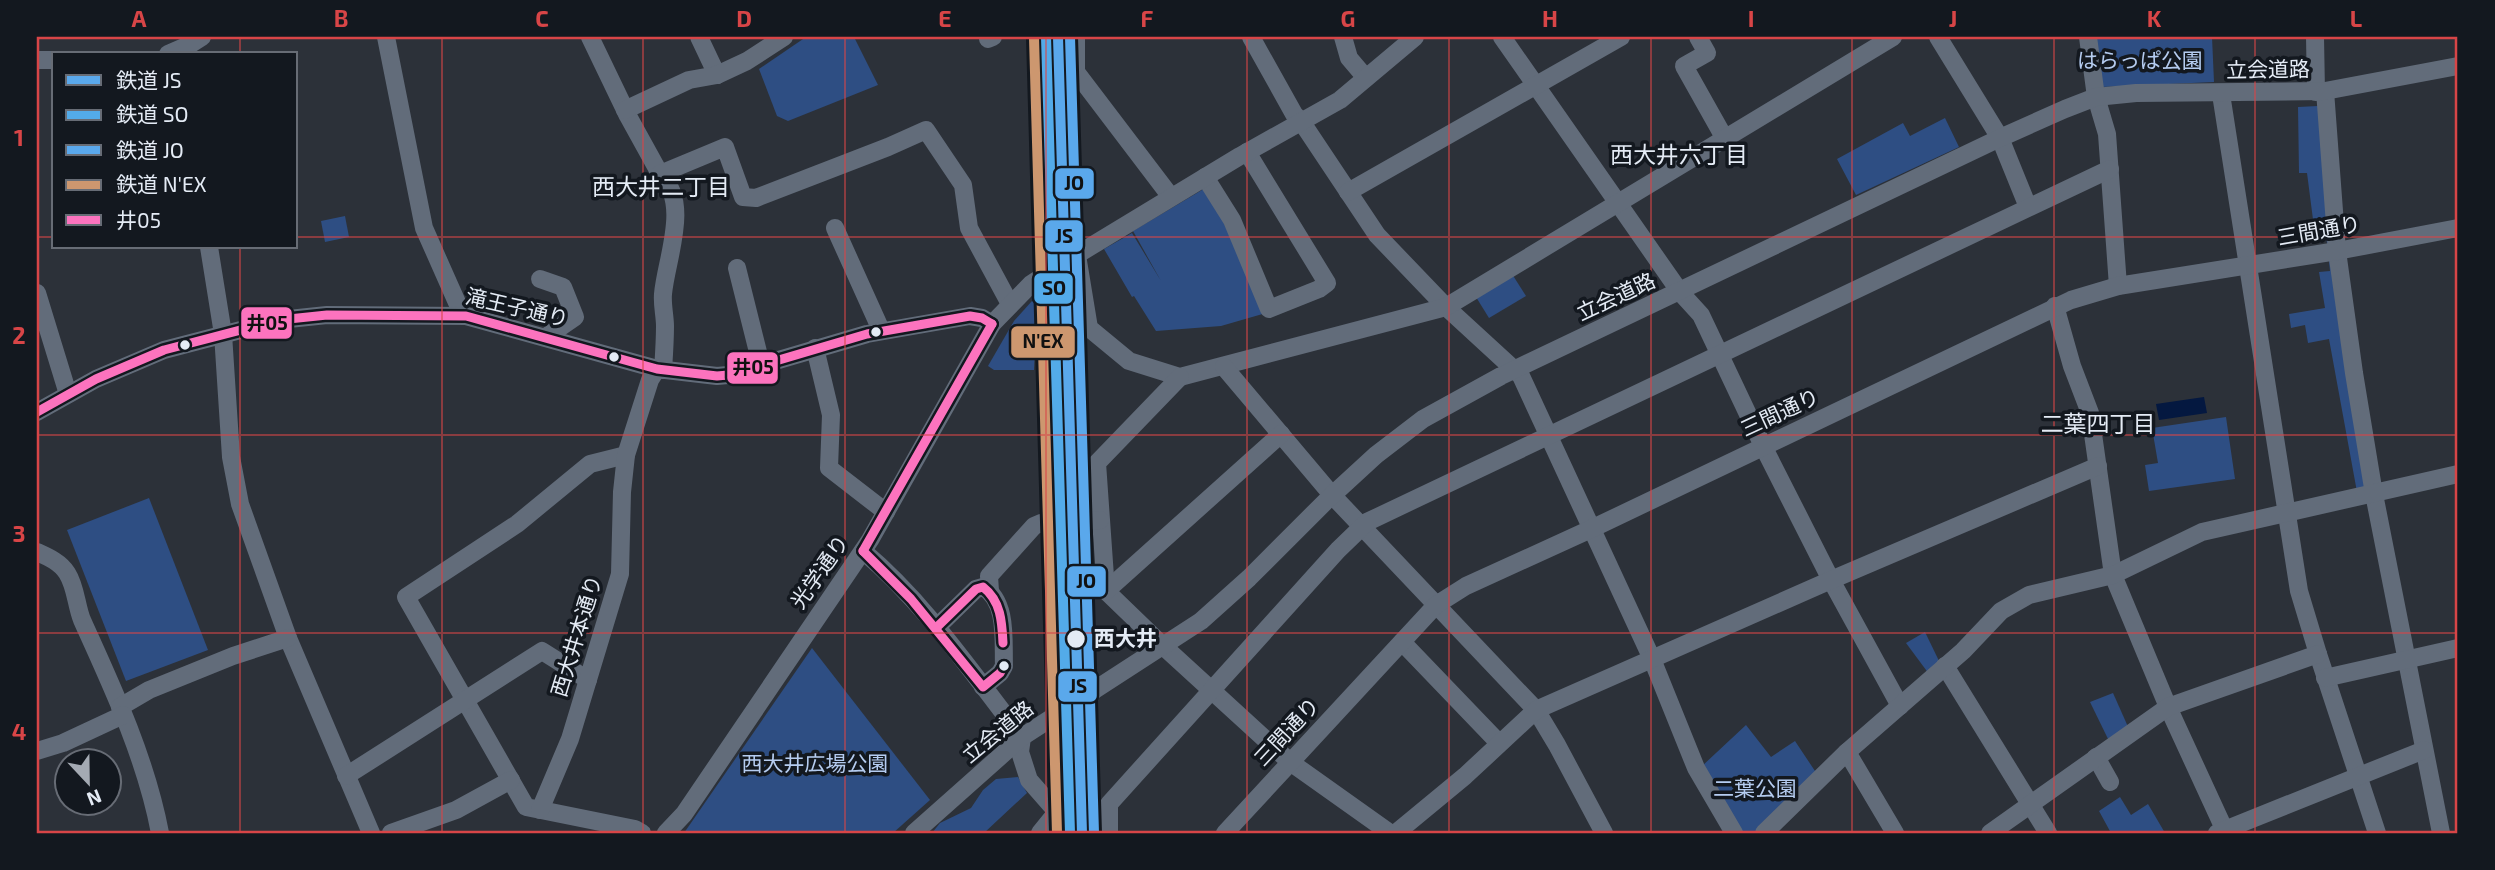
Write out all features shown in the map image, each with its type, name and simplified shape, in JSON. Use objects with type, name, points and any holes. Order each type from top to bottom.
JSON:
[{"type":"street","points":[[176,49],[202,37]]},
{"type":"street","points":[[386,37],[424,228],[459,307],[459,316]]},
{"type":"street","points":[[699,37],[717,75]]},
{"type":"street","points":[[625,110],[689,80],[717,75],[747,61],[784,37]]},
{"type":"street","points":[[1076,37],[1076,72],[1171,197]]},
{"type":"street","points":[[1251,37],[1294,114],[1377,235],[1446,307],[1521,376],[1652,659],[1696,768],[1734,833]]},
{"type":"street","points":[[1343,37],[1349,58],[1366,78]]},
{"type":"street","name":"光学通り","points":[[666,833],[684,814],[863,551],[992,324],[1010,304],[1031,284],[1077,255],[1247,152],[1340,100],[1415,37]]},
{"type":"street","points":[[1502,37],[1680,292],[1701,314],[1763,446],[1831,580],[1900,706]]},
{"type":"street","points":[[1348,191],[1621,37]]},
{"type":"street","points":[[1698,37],[1707,54],[1684,66],[1725,139]]},
{"type":"street","points":[[1077,255],[1089,328],[1129,361],[1180,377],[1224,367],[1446,307],[1893,37]]},
{"type":"street","points":[[1938,37],[2000,138],[2028,207]]},
{"type":"street","points":[[2088,37],[2096,97],[2106,127],[2118,286]]},
{"type":"street","points":[[2315,37],[2337,251],[2374,494],[2441,833]]},
{"type":"street","name":"西大井本通り","points":[[540,810],[570,739],[620,574],[622,492],[626,455],[650,380],[660,370],[665,325],[663,294],[676,210],[666,180],[660,174],[625,110],[597,39]]},
{"type":"street","name":"立会道路","points":[[914,833],[1049,716],[1055,715],[1201,621],[1250,578],[1332,495],[1423,419],[1513,370],[2000,138],[2096,97],[2136,93],[2320,91],[2458,66]]},
{"type":"street","points":[[2221,93],[2299,591],[2377,833]]},
{"type":"street","points":[[660,174],[724,147],[743,197],[756,198],[888,148],[926,130],[962,185],[969,228],[1010,304]]},
{"type":"street","points":[[1205,177],[1232,220],[1269,309],[1319,289],[1327,283],[1247,152]]},
{"type":"street","points":[[1110,833],[1109,804],[1361,526],[1547,435],[2110,169]]},
{"type":"street","points":[[835,228],[881,331]]},
{"type":"street","name":"三間通り","points":[[1225,833],[1436,605],[1466,586],[1591,529],[2055,306],[2118,286],[2337,251],[2458,228]]},
{"type":"street","points":[[209,248],[223,334],[234,474],[247,525],[288,638],[369,833]]},
{"type":"street","points":[[737,268],[761,364]]},
{"type":"street","points":[[540,279],[563,288],[575,317],[546,337]]},
{"type":"street","points":[[37,292],[68,394]]},
{"type":"street","points":[[2055,306],[2072,366],[2090,412],[2113,575],[2222,832],[2424,750]]},
{"type":"street","name":"滝王子通り","points":[[37,412],[103,376],[153,354],[279,320],[327,315],[459,316],[546,337],[660,370],[723,376],[881,331],[970,316],[982,318],[992,324]]},
{"type":"street","points":[[815,348],[831,415],[830,468],[887,512]]},
{"type":"street","points":[[1224,367],[1332,495],[1536,710],[1604,833]]},
{"type":"street","points":[[1180,377],[1097,463],[1106,591],[1290,762],[1390,833]]},
{"type":"street","points":[[1106,591],[1281,434]]},
{"type":"street","points":[[626,455],[590,464],[517,524],[406,597],[526,807],[635,829],[642,833]]},
{"type":"street","points":[[1396,833],[1465,776],[1536,710],[2098,466]]},
{"type":"street","points":[[1764,833],[1847,752],[1964,651],[2001,611],[2029,595],[2113,575],[2202,532],[2458,474]]},
{"type":"street","points":[[983,687],[1000,673],[1004,666],[1001,617],[990,591],[989,576],[1034,526],[1041,523],[1100,520]]},
{"type":"street","points":[[863,551],[937,627],[1022,737],[1020,752],[1029,780],[1057,812],[1098,833]]},
{"type":"street","points":[[37,552],[57,562],[68,575],[81,616],[107,670],[152,793],[160,833]]},
{"type":"street","points":[[937,627],[976,589],[984,587],[990,591]]},
{"type":"street","points":[[37,751],[63,743],[122,711],[149,690],[233,656],[288,638]]},
{"type":"street","points":[[1402,642],[1499,743]]},
{"type":"street","points":[[2325,678],[2458,648]]},
{"type":"street","points":[[346,776],[467,701],[542,650],[588,680]]},
{"type":"street","points":[[1990,833],[2168,707],[2318,654]]},
{"type":"street","points":[[1945,666],[2048,833]]},
{"type":"street","points":[[1847,752],[1895,833]]},
{"type":"street","points":[[2096,757],[2110,782]]},
{"type":"street","points":[[391,833],[456,810],[512,780]]},
{"type":"street","points":[[1040,833],[1057,812]]},
{"type":"green space","points":[[806,37],[854,37],[878,85],[788,121],[777,116],[759,69]]},
{"type":"green space","name":"はらっぱ公園","points":[[2094,37],[2212,37],[2214,82],[2102,87]]},
{"type":"green space","points":[[2318,106],[2368,490],[2357,492],[2329,339],[2308,343],[2305,325],[2291,328],[2289,314],[2325,308],[2319,272],[2330,271],[2326,234],[2315,235],[2307,173],[2299,173],[2298,107]]},
{"type":"green space","points":[[1945,118],[1959,147],[1856,195],[1837,159],[1903,123],[1910,136]]},
{"type":"green space","points":[[1207,187],[1266,313],[1221,326],[1156,331],[1104,249],[1132,233],[1161,281],[1133,231]]},
{"type":"green space","points":[[345,216],[349,237],[325,242],[321,221]]},
{"type":"green space","points":[[1512,274],[1526,296],[1489,318],[1476,297]]},
{"type":"green space","points":[[1032,301],[1037,304],[1034,370],[994,370],[988,366],[1014,321]]},
{"type":"green space","points":[[2226,417],[2235,479],[2149,491],[2145,465],[2158,463],[2152,428]]},
{"type":"green space","points":[[149,498],[208,650],[126,681],[67,530]]},
{"type":"green space","points":[[1925,632],[1940,663],[1929,674],[1906,643]]},
{"type":"green space","name":"西大井広場公園","points":[[812,648],[930,800],[893,833],[684,833]]},
{"type":"green space","points":[[2113,693],[2129,729],[2110,743],[2090,702]]},
{"type":"green space","name":"二葉公園","points":[[1746,725],[1771,757],[1795,741],[1819,777],[1760,833],[1740,833],[1701,767]]},
{"type":"green space","points":[[1018,777],[1027,793],[984,833],[932,833],[940,823],[971,808],[983,790],[996,779]]},
{"type":"green space","points":[[2120,797],[2131,815],[2148,804],[2165,833],[2111,833],[2099,811]]},
{"type":"shaded area","points":[[2204,397],[2207,413],[2159,420],[2156,404]]},
{"type":"rail line","name":"SO","points":[[1046,37],[1070,833]]},
{"type":"rail line","name":"JS","points":[[1058,37],[1082,833]]},
{"type":"rail line","name":"JO","points":[[1070,37],[1094,833]]},
{"type":"rail line","name":"N'EX","points":[[1034,38],[1057,833]]},
{"type":"transit line","name":"井05","points":[[37,412],[96,379],[164,350],[279,320],[327,315],[466,316],[657,369],[717,376],[867,334],[970,316],[982,318],[992,324]]},
{"type":"transit line","name":"井05","points":[[863,551],[992,324]]},
{"type":"transit line","name":"井05","points":[[863,551],[911,599],[983,687],[1000,673],[1004,666]]},
{"type":"transit line","name":"井05","points":[[937,627],[976,589],[983,587],[997,605],[1003,643]]},
{"type":"place","name":"西大井","points":[[1076,639]]},
{"type":"district","name":"西大井六丁目","points":[[1679,155]]},
{"type":"district","name":"西大井二丁目","points":[[661,187]]},
{"type":"district","name":"二葉四丁目","points":[[2098,424]]}]
